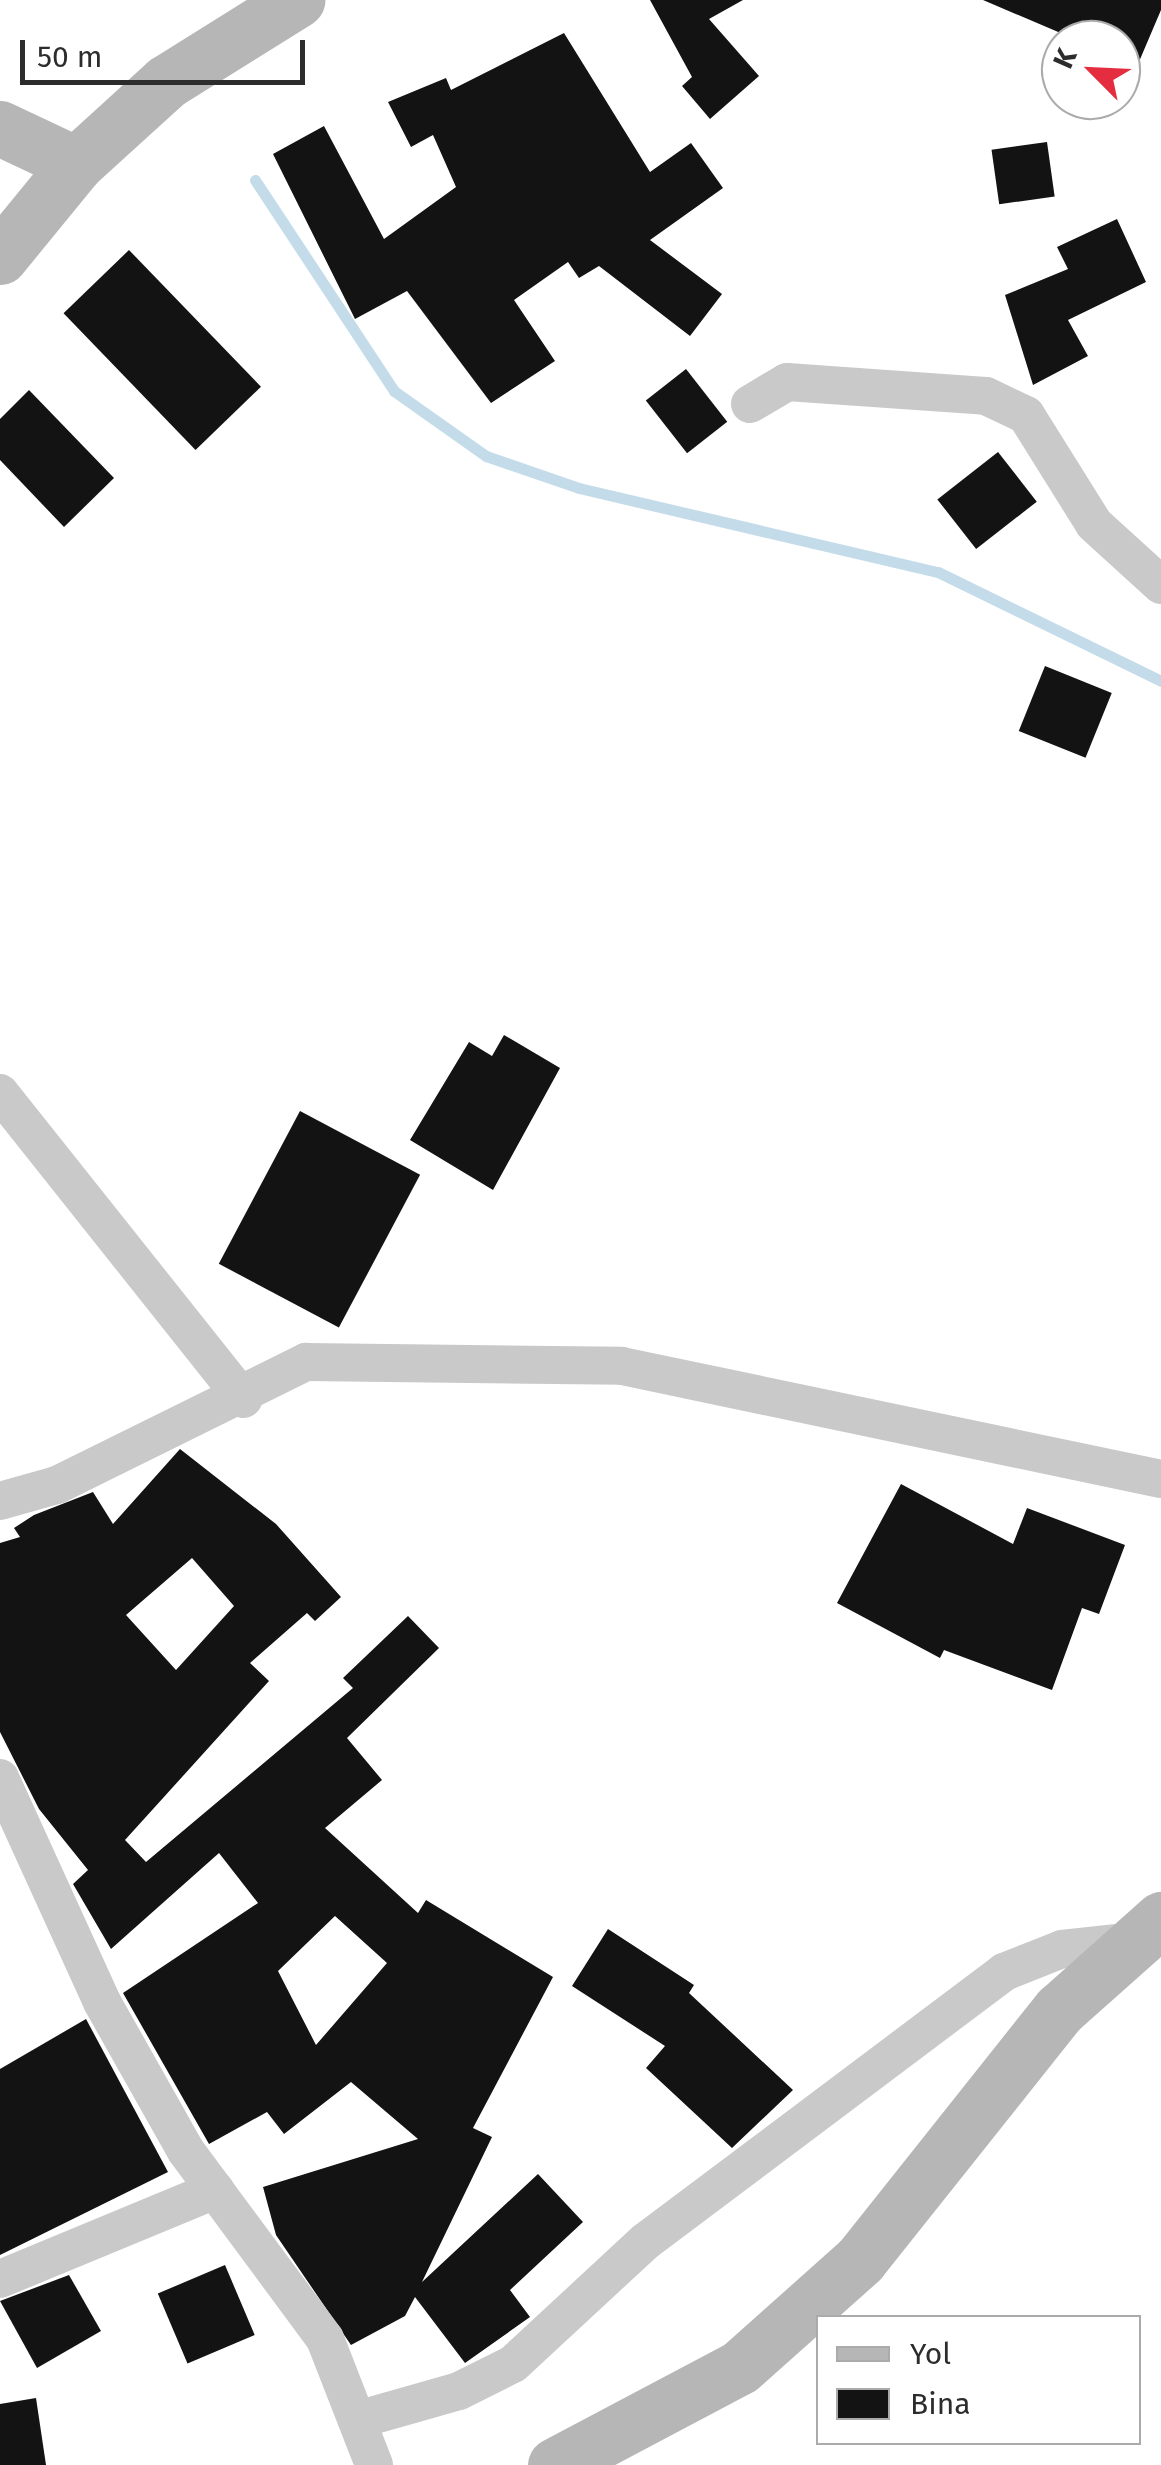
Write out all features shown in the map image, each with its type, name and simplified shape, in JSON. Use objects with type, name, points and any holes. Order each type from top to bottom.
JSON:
[{"type":"street","points":[[0,257],[76,164],[166,82],[297,0]]},
{"type":"street","points":[[0,128],[76,164]]},
{"type":"street","points":[[750,404],[787,382],[986,396],[1026,415],[1094,524],[1161,585]]},
{"type":"street","points":[[0,1093],[242,1399]]},
{"type":"street","points":[[0,1501],[57,1485],[242,1399],[306,1362],[622,1366],[1161,1479]]},
{"type":"street","points":[[0,1778],[102,2002],[215,2190],[325,2338],[374,2465]]},
{"type":"street","points":[[356,2420],[459,2392],[513,2364],[646,2241],[1004,1972],[1062,1949],[1148,1930]]},
{"type":"street","points":[[555,2465],[612,2451],[740,2366],[860,2260],[1059,2010],[1148,1930]]},
{"type":"street","points":[[0,2279],[215,2190]]},
{"type":"building","points":[[650,0],[743,0],[709,19],[759,76],[710,119],[682,86],[692,77]]},
{"type":"building","points":[[983,0],[1161,0],[1161,10],[1141,57],[1141,20],[1041,20],[1041,25]]},
{"type":"building","points":[[564,33],[650,172],[691,143],[723,188],[650,240],[722,294],[690,336],[599,266],[579,278],[568,262],[514,300],[555,361],[491,403],[407,291],[355,319],[273,154],[324,126],[384,239],[456,187],[433,135],[411,147],[388,102],[446,78],[451,90]]},
{"type":"building","points":[[1047,142],[1055,196],[999,204],[992,150]]},
{"type":"building","points":[[1117,219],[1146,282],[1068,320],[1088,356],[1033,385],[1005,295],[1068,269],[1057,247]]},
{"type":"building","points":[[129,250],[261,387],[196,450],[64,313]]},
{"type":"building","points":[[686,369],[727,422],[687,453],[646,400]]},
{"type":"building","points":[[29,390],[114,478],[64,527],[0,460],[0,419]]},
{"type":"building","points":[[998,452],[1037,502],[976,549],[937,499]]},
{"type":"building","points":[[1045,666],[1112,693],[1086,758],[1019,731]]},
{"type":"building","points":[[504,1035],[560,1068],[493,1190],[410,1140],[469,1042],[492,1056]]},
{"type":"building","points":[[300,1111],[420,1175],[339,1328],[219,1264]]},
{"type":"building","points":[[180,1449],[276,1524],[341,1597],[315,1621],[307,1613],[250,1663],[269,1681],[125,1840],[146,1862],[353,1688],[343,1678],[408,1616],[439,1648],[347,1738],[382,1780],[325,1828],[418,1913],[426,1900],[553,1977],[473,2128],[492,2137],[422,2282],[538,2174],[583,2222],[510,2290],[530,2317],[465,2363],[415,2297],[405,2316],[351,2345],[276,2235],[263,2187],[418,2139],[351,2082],[284,2134],[267,2112],[209,2144],[123,1993],[258,1903],[219,1853],[111,1949],[73,1884],[88,1870],[39,1809],[0,1732],[0,1543],[20,1537],[14,1528],[34,1515],[93,1492],[113,1524]],"holes":[[[192,1558],[234,1606],[176,1670],[126,1615]],[[335,1916],[387,1963],[316,2045],[278,1971]]]},
{"type":"building","points":[[901,1484],[1013,1544],[1027,1508],[1125,1545],[1099,1614],[1082,1608],[1052,1690],[944,1650],[940,1658],[837,1603]]},
{"type":"building","points":[[608,1929],[694,1985],[689,1993],[793,2090],[732,2148],[646,2068],[665,2046],[572,1986]]},
{"type":"building","points":[[86,2019],[168,2172],[0,2255],[0,2069]]},
{"type":"building","points":[[225,2265],[255,2335],[187,2363],[158,2294]]},
{"type":"building","points":[[69,2275],[101,2331],[37,2368],[0,2301]]},
{"type":"building","points":[[36,2398],[46,2465],[0,2465],[0,2404]]},
{"type":"waterway","points":[[255,180],[394,391],[486,456],[579,488],[938,572],[1161,681]]}]
